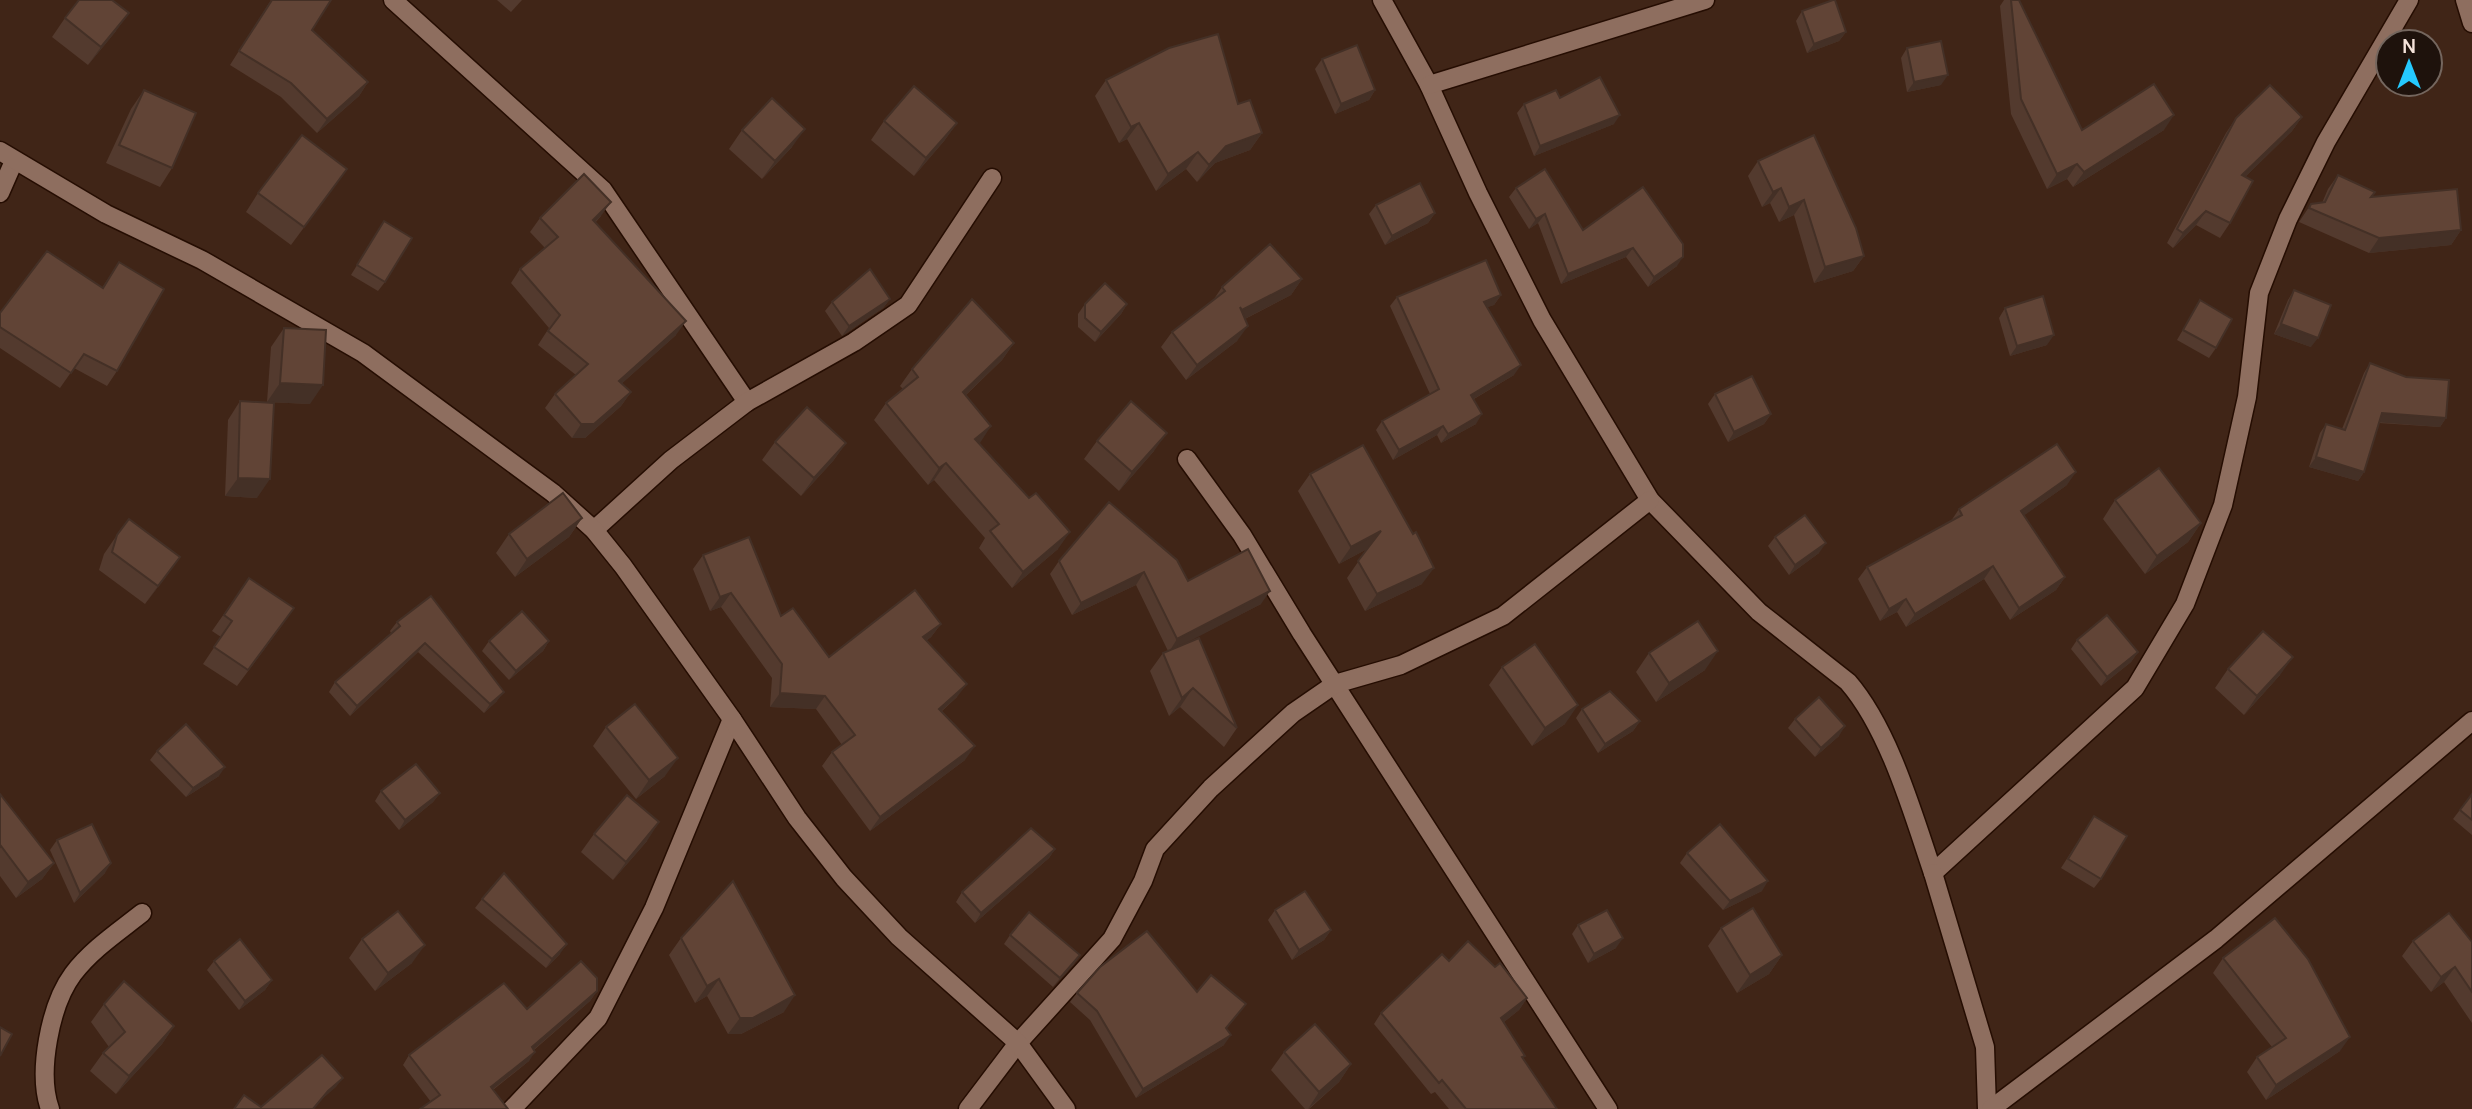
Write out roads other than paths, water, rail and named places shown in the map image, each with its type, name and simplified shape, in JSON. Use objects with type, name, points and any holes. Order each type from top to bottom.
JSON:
[{"type":"street","points":[[393,0],[603,190],[747,402]]},
{"type":"street","points":[[1382,0],[1429,85],[1478,193],[1542,320],[1650,500],[1759,612],[1848,682],[1870,712],[1909,805],[1933,873],[1985,1047],[1989,1109]]},
{"type":"street","points":[[1429,85],[1706,0]]},
{"type":"street","points":[[1933,873],[2134,688],[2185,604],[2223,505],[2247,397],[2259,293],[2288,219],[2326,142],[2409,0]]},
{"type":"street","points":[[2465,0],[2472,23]]},
{"type":"street","points":[[0,193],[7,156],[106,214],[202,260],[363,353],[553,493],[594,530],[732,719],[797,818],[844,878],[899,936],[1017,1043],[1066,1109]]},
{"type":"street","points":[[594,530],[671,460],[747,402],[854,342],[908,305],[992,178]]},
{"type":"street","points":[[1187,459],[1242,535],[1608,1109]]},
{"type":"street","points":[[968,1109],[1017,1043],[1112,939],[1143,881],[1155,849],[1238,763],[1293,713],[1335,684],[1401,665],[1503,616],[1650,500]]},
{"type":"street","points":[[512,1109],[598,1018],[654,908],[732,719]]},
{"type":"street","points":[[1989,1109],[2216,939],[2472,720]]},
{"type":"street","points":[[50,1109],[46,1098],[46,1056],[53,1014],[72,974],[100,946],[142,913]]}]
